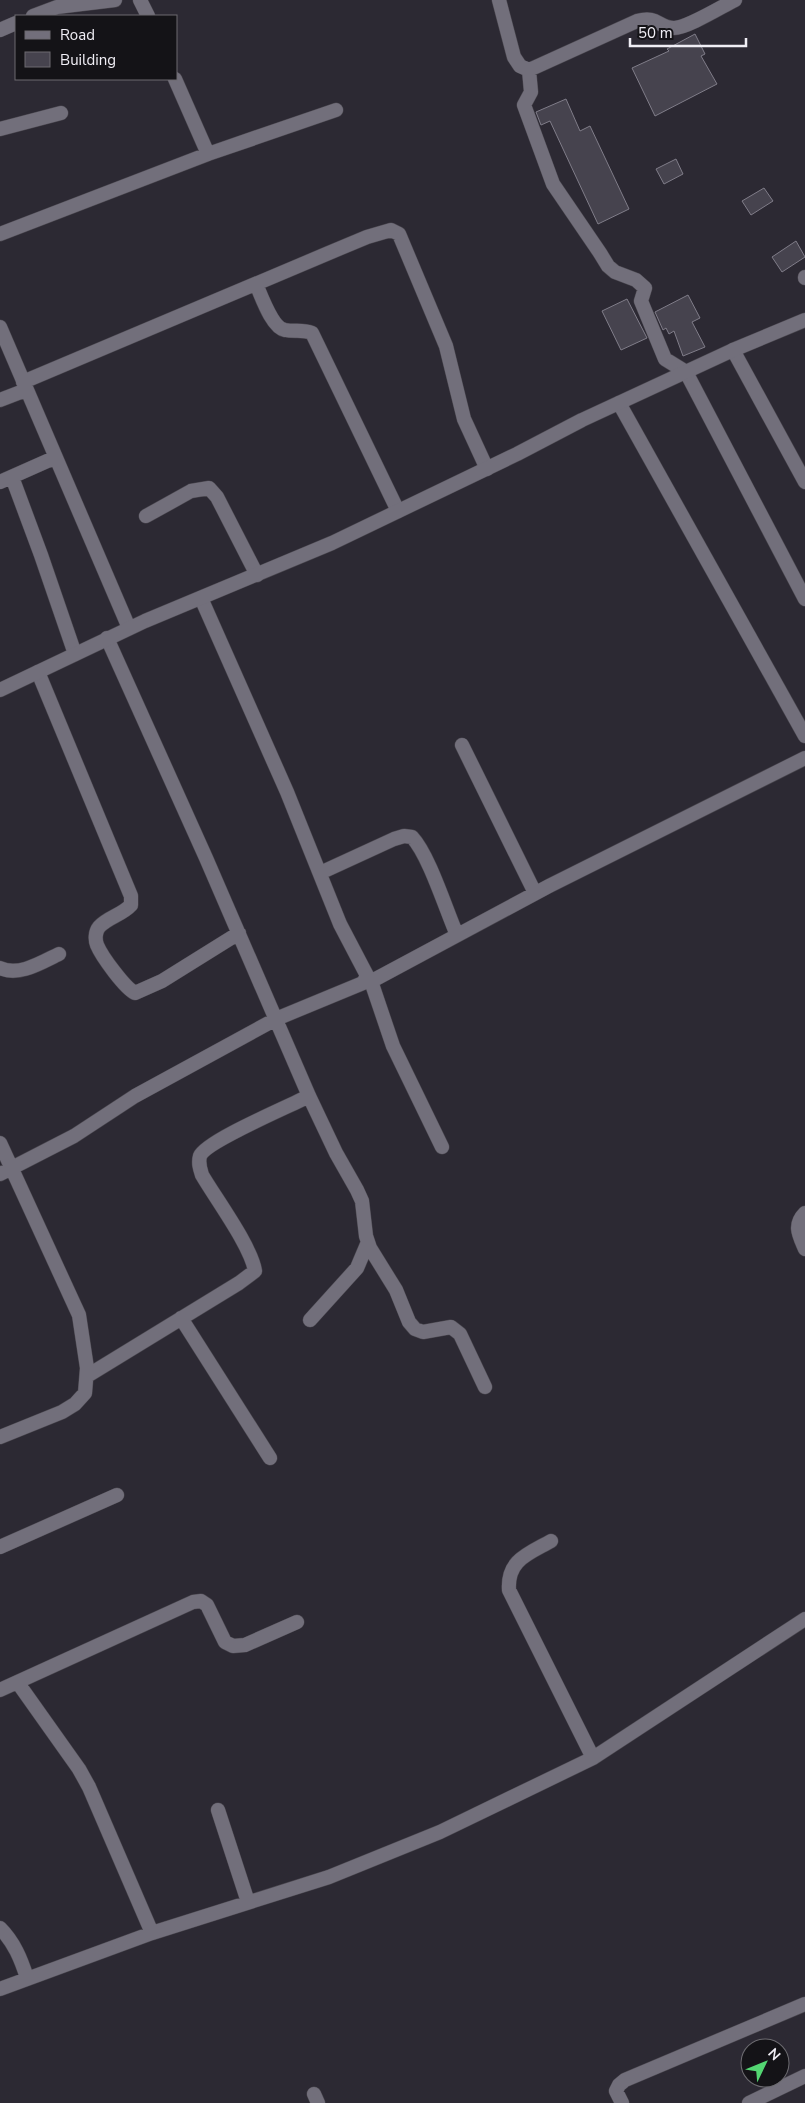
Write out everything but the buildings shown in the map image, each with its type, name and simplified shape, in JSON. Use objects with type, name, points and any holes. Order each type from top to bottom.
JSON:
[{"type":"street","points":[[36,15],[57,7],[115,0]]},
{"type":"street","points":[[140,0],[148,15]]},
{"type":"street","points":[[499,0],[514,58],[520,66],[529,70],[637,21],[646,18],[656,20],[665,26],[675,29],[735,0]]},
{"type":"street","points":[[0,30],[15,23]]},
{"type":"street","points":[[529,70],[531,92],[524,105],[553,184],[608,266],[614,272],[636,280],[645,288],[640,301],[665,359],[686,372],[805,599]]},
{"type":"street","points":[[175,80],[208,154]]},
{"type":"street","points":[[0,234],[208,154],[336,110]]},
{"type":"street","points":[[0,129],[61,113]]},
{"type":"street","points":[[0,400],[25,386],[256,284],[380,232],[391,230],[399,234],[446,346],[464,419],[487,469]]},
{"type":"street","points":[[256,284],[276,325],[284,330],[304,330],[312,333],[398,511]]},
{"type":"street","points":[[0,690],[128,628],[319,549],[487,469],[619,403],[733,350],[805,320]]},
{"type":"street","points":[[0,327],[54,458],[128,628]]},
{"type":"street","points":[[733,350],[805,482]]},
{"type":"street","points":[[619,403],[805,736]]},
{"type":"street","points":[[54,458],[6,480],[41,555],[75,654]]},
{"type":"street","points":[[146,516],[191,491],[209,488],[217,497],[257,575]]},
{"type":"street","points":[[201,598],[287,792],[340,924],[369,979],[393,1046],[442,1147]]},
{"type":"street","points":[[107,638],[239,933],[309,1096],[336,1153],[362,1201],[368,1242],[379,1265],[396,1290],[409,1322],[415,1329],[423,1332],[451,1327],[460,1334],[485,1387]]},
{"type":"street","points":[[38,672],[131,896],[131,905],[125,912],[100,927],[96,934],[97,945],[128,990],[136,993],[140,992],[239,933]]},
{"type":"street","points":[[462,745],[535,893]]},
{"type":"street","points":[[5,1172],[74,1136],[165,1079],[276,1019],[363,983],[535,893],[805,758]]},
{"type":"street","points":[[320,873],[394,839],[404,836],[412,837],[424,858],[457,935]]},
{"type":"street","points":[[0,968],[11,971],[22,969],[59,954]]},
{"type":"street","points":[[87,1376],[255,1271],[254,1262],[247,1249],[202,1175],[199,1163],[200,1155],[217,1142],[309,1096]]},
{"type":"street","points":[[0,1143],[5,1172],[80,1315],[85,1345],[87,1376],[85,1393],[75,1404],[62,1412],[0,1437]]},
{"type":"street","points":[[805,1213],[799,1219],[798,1230],[805,1249]]},
{"type":"street","points":[[310,1320],[357,1268],[368,1242]]},
{"type":"street","points":[[181,1318],[270,1458]]},
{"type":"street","points":[[0,1546],[117,1496]]},
{"type":"street","points":[[551,1541],[522,1558],[515,1565],[508,1576],[509,1590],[593,1758]]},
{"type":"street","points":[[0,1690],[193,1602],[201,1601],[207,1605],[225,1642],[233,1646],[245,1645],[297,1622]]},
{"type":"street","points":[[0,1989],[152,1933],[329,1877],[422,1840],[593,1758],[805,1619]]},
{"type":"street","points":[[18,1683],[79,1769],[89,1787],[152,1933]]},
{"type":"street","points":[[218,1810],[248,1902]]},
{"type":"street","points":[[0,1928],[12,1943],[27,1978]]},
{"type":"street","points":[[622,2103],[616,2091],[625,2080],[805,2004]]},
{"type":"street","points":[[749,2103],[805,2076]]}]
